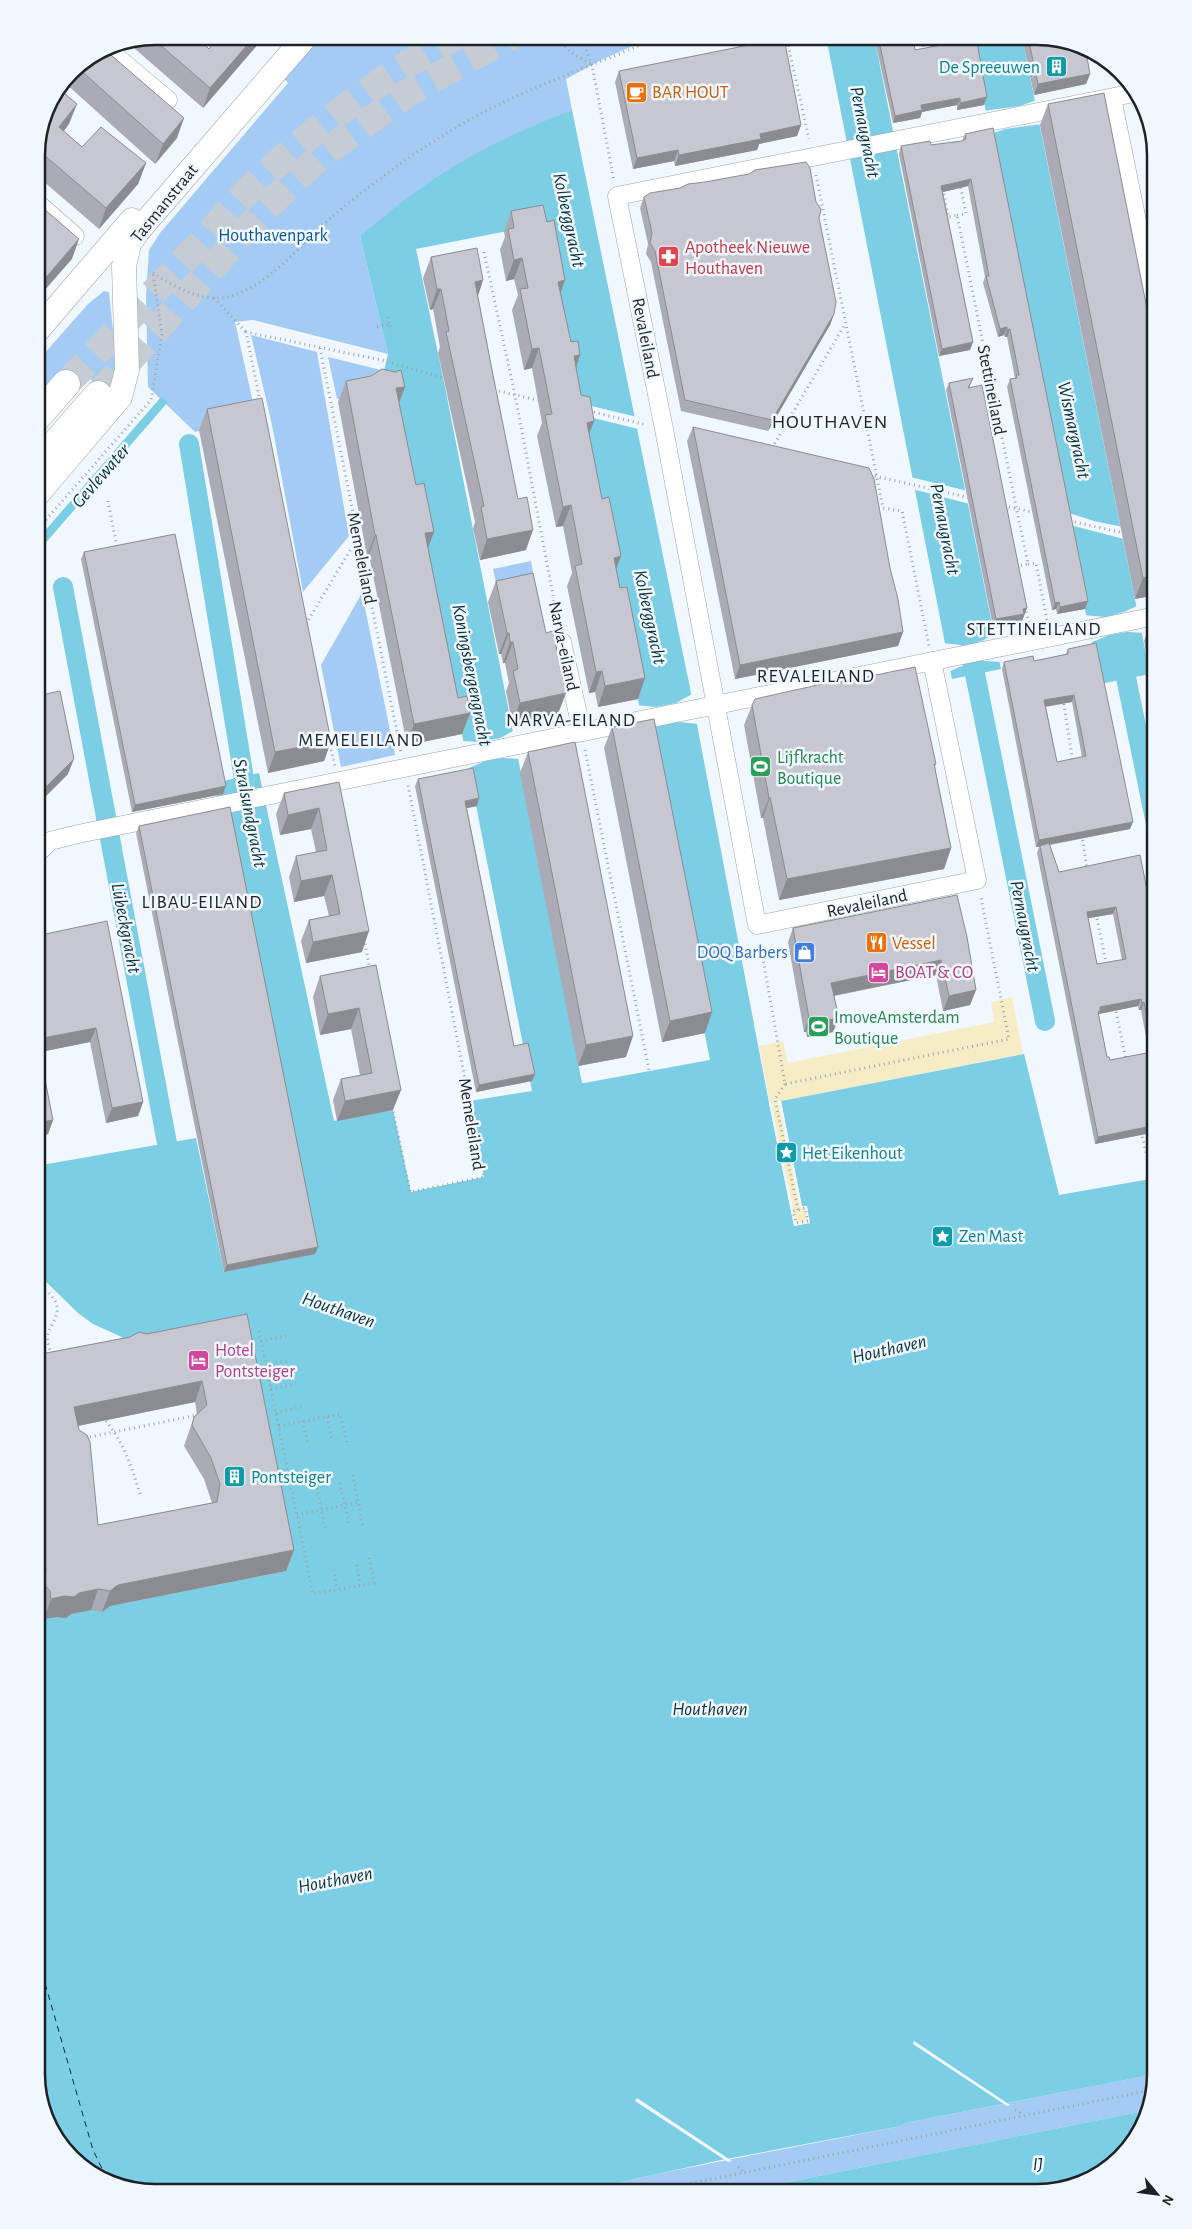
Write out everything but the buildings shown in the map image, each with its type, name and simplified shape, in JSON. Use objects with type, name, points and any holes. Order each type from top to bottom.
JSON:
[{"type":"highway","points":[[45,408],[66,384]]},
{"type":"highway","points":[[45,456],[98,395]]},
{"type":"street","name":"Tasmanstraat","points":[[45,321],[282,45]]},
{"type":"street","name":"Tasmanstraat","points":[[45,485],[120,397],[127,370],[124,266],[130,244],[176,186],[298,45]]},
{"type":"street","points":[[113,54],[168,100]]},
{"type":"street","points":[[617,196],[1129,95]]},
{"type":"street","points":[[1112,98],[1147,270]]},
{"type":"street","name":"Revaleiland","points":[[617,196],[664,429],[707,706],[757,925],[977,880]]},
{"type":"street","points":[[45,210],[75,236]]},
{"type":"street","points":[[45,846],[50,841],[134,822],[1147,617]]},
{"type":"street","name":"Narva-eiland","points":[[562,642],[582,732]]},
{"type":"street","points":[[934,660],[977,880]]},
{"type":"path","points":[[564,45],[572,53],[592,65]]},
{"type":"path","points":[[584,45],[592,65],[617,196]]},
{"type":"path","points":[[153,273],[185,291],[214,297],[230,297],[252,287],[269,276],[296,249],[371,184],[448,132],[524,92],[640,45]]},
{"type":"path","points":[[788,45],[813,156],[883,508],[902,511],[934,660]]},
{"type":"path","points":[[923,45],[925,56]]},
{"type":"path","points":[[941,180],[948,217],[966,214],[959,176]]},
{"type":"path","name":"Stettineiland","points":[[957,215],[1028,564],[1036,562],[1050,637]]},
{"type":"path","name":"Narva-eiland","points":[[484,252],[515,395],[562,642]]},
{"type":"path","points":[[214,297],[246,332],[262,410]]},
{"type":"path","points":[[388,317],[391,331]]},
{"type":"path","points":[[770,453],[846,323]]},
{"type":"path","points":[[377,327],[390,324]]},
{"type":"path","points":[[246,332],[381,360],[452,380]]},
{"type":"path","name":"Memeleiland","points":[[320,348],[484,1177],[410,1192],[391,1101]]},
{"type":"path","points":[[488,388],[543,401]]},
{"type":"path","points":[[580,409],[664,429]]},
{"type":"path","points":[[867,475],[977,500]]},
{"type":"path","points":[[108,501],[118,549]]},
{"type":"path","points":[[997,504],[1042,514]]},
{"type":"path","points":[[1068,520],[1127,534]]},
{"type":"path","points":[[306,624],[358,537]]},
{"type":"path","points":[[1020,575],[1018,566],[1028,564]]},
{"type":"path","points":[[1025,603],[1032,641]]},
{"type":"path","points":[[304,614],[308,633]]},
{"type":"path","points":[[1061,691],[1073,766]]},
{"type":"path","points":[[582,732],[649,1070]]},
{"type":"path","points":[[328,735],[338,781]]},
{"type":"path","points":[[1082,834],[1088,872]]},
{"type":"path","points":[[785,1084],[1009,1039],[977,880]]},
{"type":"path","points":[[1096,910],[1107,968]]},
{"type":"path","points":[[757,925],[785,1084],[775,1099],[798,1210]]},
{"type":"path","points":[[364,936],[370,975]]},
{"type":"path","points":[[1115,1006],[1126,1063]]},
{"type":"path","points":[[1140,1129],[1147,1156]]},
{"type":"path","points":[[805,1208],[808,1221],[796,1223],[793,1211],[798,1210],[805,1208]]},
{"type":"path","points":[[49,1293],[56,1303],[57,1314],[47,1331],[48,1345],[55,1361]]},
{"type":"path","points":[[259,1331],[313,1594],[374,1583],[369,1556]]},
{"type":"path","points":[[261,1342],[286,1336]]},
{"type":"path","points":[[266,1365],[291,1360]]},
{"type":"path","points":[[271,1388],[296,1384]]},
{"type":"path","points":[[276,1413],[301,1408]]},
{"type":"path","points":[[279,1426],[340,1414],[347,1443]]},
{"type":"path","points":[[79,1440],[197,1415]]},
{"type":"path","points":[[327,1417],[332,1440]]},
{"type":"path","points":[[106,1421],[115,1432],[131,1464],[140,1494]]},
{"type":"path","points":[[303,1421],[308,1444]]},
{"type":"path","points":[[353,1475],[363,1528]]},
{"type":"path","points":[[340,1483],[349,1524]]},
{"type":"path","points":[[317,1488],[325,1529]]},
{"type":"path","points":[[297,1515],[358,1502]]},
{"type":"path","points":[[357,1565],[360,1585]]},
{"type":"path","points":[[334,1570],[337,1590]]},
{"type":"path","points":[[686,2184],[1146,2091]]},
{"type":"path","points":[[1015,2110],[1021,2116]]},
{"type":"path","points":[[738,2167],[743,2173]]},
{"type":"green space","name":"Houthavenpark","points":[[306,45],[635,45],[601,60],[566,79],[572,110],[505,139],[360,236],[388,354],[253,320],[235,322],[256,416],[195,432],[148,387],[146,295],[149,250],[160,233],[288,83],[280,74]]},
{"type":"green space","points":[[104,291],[109,292],[118,378],[102,403],[94,381],[88,378],[65,375],[45,393],[45,353],[88,304]]},
{"type":"green space","points":[[251,335],[317,352],[349,536],[303,592],[272,425]]},
{"type":"green space","points":[[328,357],[381,370],[391,389],[337,399]]},
{"type":"green space","points":[[531,561],[535,584],[498,592],[493,569]]},
{"type":"green space","points":[[362,593],[395,755],[341,767],[321,665]]},
{"type":"green space","points":[[1147,2076],[1145,2095],[1140,2112],[778,2184],[614,2184],[901,2126],[905,2123]]},
{"type":"sand","name":"Het Eikenhout","points":[[1012,997],[1023,1054],[781,1101],[803,1206],[807,1206],[810,1223],[794,1226],[759,1046],[783,1041],[788,1063],[994,1022],[991,1002]]},
{"type":"water","points":[[828,45],[876,45],[1001,669],[952,679]]},
{"type":"water","points":[[973,45],[1024,45],[1147,659],[1147,675],[1100,684]]},
{"type":"water","name":"Houthaven","points":[[572,110],[690,688],[794,1226],[810,1223],[806,1206],[802,1207],[781,1101],[1024,1054],[1059,1195],[1147,1180],[1147,2076],[905,2123],[901,2126],[721,2160],[612,2184],[148,2184],[134,2182],[113,2176],[77,2152],[53,2116],[47,2095],[45,2081],[45,1619],[286,1571],[239,1335],[126,1339],[93,1324],[78,1313],[45,1281],[45,1164],[196,1138],[224,1272],[314,1253],[214,783],[259,773],[334,1121],[393,1110],[411,1192],[484,1177],[469,1101],[532,1091],[462,734],[382,379],[388,354],[360,236],[435,178],[492,145]],"holes":[[[543,224],[710,1060],[582,1083],[445,387],[416,249]]]},
{"type":"water","name":"Gevlewater","points":[[161,397],[168,402],[45,544],[45,531]]},
{"type":"water","name":"IJ","points":[[1140,2112],[1136,2123],[1115,2152],[1079,2176],[1058,2182],[1044,2184],[778,2184]]},
{"type":"pier","points":[[1037,100],[1042,124],[1005,129],[988,135],[983,111],[1020,106]]},
{"type":"pier","points":[[579,403],[637,417],[638,429],[581,415]]},
{"type":"pier","points":[[910,477],[968,491],[970,504],[912,489]]},
{"type":"pier","points":[[1063,511],[1094,521],[1123,527],[1124,539],[1066,524]]},
{"type":"pier","points":[[1139,605],[1145,633],[1127,632],[1109,635],[1090,643],[1084,615],[1105,617],[1124,612]]},
{"type":"pier","points":[[996,633],[1002,662],[984,661],[967,664],[948,672],[942,643],[962,645],[982,641]]},
{"type":"pier","points":[[694,693],[699,724],[678,722],[661,725],[642,733],[636,705],[656,707],[676,703]]},
{"type":"pier","points":[[515,730],[521,759],[502,758],[485,761],[467,769],[461,741],[480,742],[500,738]]},
{"type":"pier","points":[[778,1101],[781,1101],[802,1206],[807,1206],[810,1223],[794,1226],[769,1103],[771,1103],[796,1223],[807,1221],[805,1209],[800,1207]]},
{"type":"pier","points":[[914,2041],[1010,2105],[1007,2106],[913,2044]]},
{"type":"pier","points":[[637,2098],[732,2161],[728,2162],[635,2101]]},
{"type":"waterway","name":"Stralsundgracht","points":[[189,444],[248,803]]},
{"type":"waterway","name":"Lübeckgracht","points":[[63,587],[172,1170]]},
{"type":"waterway","name":"Pernaugracht","points":[[970,649],[1045,1021]]},
{"type":"waterway","name":"Wismargracht","points":[[1121,653],[1147,780]]},
{"type":"ferry route","points":[[45,1983],[93,2150],[103,2171]]},
{"type":"tunnel","points":[[66,384],[245,194],[276,165],[350,104],[402,68],[441,45]]},
{"type":"tunnel","points":[[98,395],[262,212],[323,154],[409,92],[495,45]]},
{"type":"place","name":"De Spreeuwen","points":[[1056,67]]},
{"type":"place","name":"BAR HOUT","points":[[636,92]]},
{"type":"place","name":"Apotheek Nieuwe Houthaven","points":[[669,257]]},
{"type":"place","name":"Lijfkracht Boutique","points":[[761,767]]},
{"type":"place","name":"Vessel","points":[[876,943]]},
{"type":"place","name":"DOQ Barbers","points":[[804,952]]},
{"type":"place","name":"BOAT & CO","points":[[879,972]]},
{"type":"place","name":"ImoveAmsterdam Boutique","points":[[818,1027]]},
{"type":"place","name":"Het Eikenhout","points":[[786,1153]]},
{"type":"place","name":"Zen Mast","points":[[943,1236]]},
{"type":"place","name":"Hotel Pontsteiger","points":[[199,1360]]},
{"type":"place","name":"Pontsteiger","points":[[235,1477]]},
{"type":"district","name":"HOUTHAVEN","points":[[830,421]]},
{"type":"district","name":"STETTINEILAND","points":[[1034,628]]},
{"type":"district","name":"REVALEILAND","points":[[816,675]]},
{"type":"district","name":"NARVA-EILAND","points":[[571,719]]},
{"type":"district","name":"MEMELEILAND","points":[[361,739]]},
{"type":"district","name":"LIBAU-EILAND","points":[[202,901]]},
{"type":"water label","name":"Kolberggracht","points":[[570,220]]},
{"type":"water label","name":"Kolberggracht","points":[[651,617]]},
{"type":"water label","name":"Koningsbergengracht","points":[[473,675]]}]
